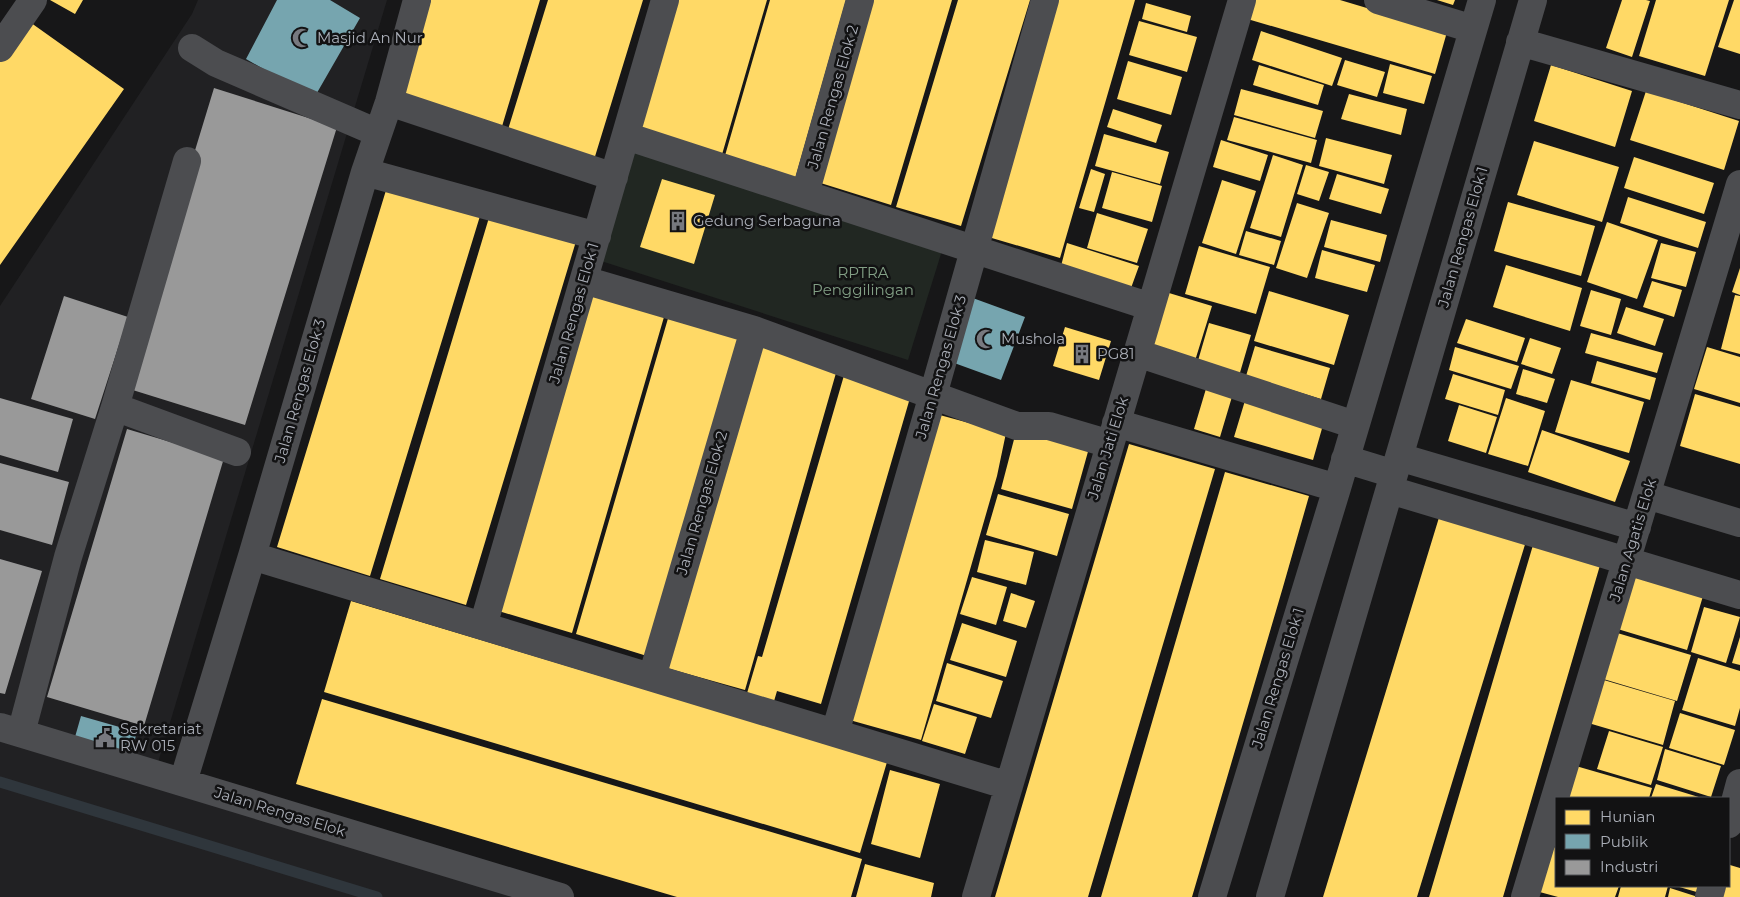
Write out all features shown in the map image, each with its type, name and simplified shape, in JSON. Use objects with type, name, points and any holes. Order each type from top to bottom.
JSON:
[{"type":"street","points":[[0,48],[33,0]]},
{"type":"street","name":"Jalan Rengas Elok 3","points":[[184,782],[364,172],[389,102],[418,0]]},
{"type":"street","name":"Jalan Rengas Elok 1","points":[[483,626],[665,0]]},
{"type":"street","name":"Jalan Rengas Elok 2","points":[[805,194],[860,0]]},
{"type":"street","name":"Jalan Rengas Elok 3","points":[[835,733],[1045,0]]},
{"type":"street","name":"Jalan Jati Elok","points":[[976,897],[1242,0]]},
{"type":"street","points":[[1378,0],[1473,30]]},
{"type":"street","name":"Jalan Rengas Elok 1","points":[[1212,897],[1482,0]]},
{"type":"street","name":"Jalan Rengas Elok 1","points":[[1270,897],[1532,0]]},
{"type":"street","points":[[1520,42],[1740,105]]},
{"type":"street","points":[[192,48],[216,63],[378,133]]},
{"type":"street","points":[[389,102],[614,177]]},
{"type":"street","points":[[626,136],[1151,307]]},
{"type":"street","points":[[11,730],[115,407],[187,161]]},
{"type":"street","points":[[364,172],[597,236]]},
{"type":"street","name":"Jalan Agatis Elok","points":[[1558,797],[1626,561],[1740,184]]},
{"type":"street","points":[[584,280],[754,330],[1017,426],[1049,426],[1113,434],[1336,488]]},
{"type":"street","name":"Jalan Rengas Elok 2","points":[[652,677],[754,330]]},
{"type":"street","points":[[1137,353],[1355,425]]},
{"type":"street","points":[[115,407],[237,452]]},
{"type":"street","points":[[1345,460],[1395,474],[1637,526]]},
{"type":"street","points":[[1395,474],[1626,561],[1740,595]]},
{"type":"street","points":[[1646,495],[1740,523]]},
{"type":"street","points":[[252,556],[1009,786]]},
{"type":"street","name":"Jalan Rengas Elok","points":[[11,730],[560,897]]},
{"type":"street","points":[[1730,820],[1740,783]]},
{"type":"street","name":"Jalan Agatis Elok","points":[[1529,896],[1555,806]]},
{"type":"shaded area","points":[[198,0],[387,0],[154,776],[571,897],[0,897],[0,306],[192,14]]},
{"type":"green space","name":"RPTRA Penggilingan","points":[[627,149],[945,241],[908,360],[598,260]]},
{"type":"building: Hunian","points":[[50,0],[83,0],[75,14]]},
{"type":"building: Hunian","points":[[431,0],[540,0],[500,133],[400,103]]},
{"type":"building: Hunian","points":[[548,0],[643,0],[593,163],[506,136]]},
{"type":"building: Hunian","points":[[677,0],[767,0],[721,158],[637,134]]},
{"type":"building: Hunian","points":[[770,0],[846,0],[795,179],[724,159]]},
{"type":"building: Hunian","points":[[865,0],[952,0],[891,205],[811,180]]},
{"type":"building: Hunian","points":[[958,0],[1030,0],[961,226],[896,207]]},
{"type":"building: Hunian","points":[[1053,0],[1135,0],[1060,258],[985,236]]},
{"type":"building: Hunian","points":[[1250,0],[1340,0],[1447,32],[1435,74],[1244,18]]},
{"type":"building: Hunian","points":[[1437,0],[1455,0],[1453,5]]},
{"type":"building: Hunian","points":[[1622,0],[1650,1],[1632,57],[1606,48]]},
{"type":"building: Hunian","points":[[1656,0],[1729,0],[1705,76],[1639,56]]},
{"type":"building: Hunian","points":[[1734,0],[1740,0],[1740,54],[1718,47]]},
{"type":"building: Hunian","points":[[1146,3],[1191,16],[1187,32],[1142,19]]},
{"type":"building: Hunian","points":[[27,20],[124,89],[0,265],[0,59]]},
{"type":"building: Hunian","points":[[1139,21],[1197,37],[1187,72],[1129,55]]},
{"type":"building: Hunian","points":[[1261,31],[1342,58],[1332,86],[1252,60]]},
{"type":"building: Hunian","points":[[1345,60],[1385,72],[1377,97],[1337,85]]},
{"type":"building: Hunian","points":[[1128,61],[1182,77],[1171,115],[1117,99]]},
{"type":"building: Hunian","points":[[1390,64],[1432,76],[1424,104],[1383,93]]},
{"type":"building: Hunian","points":[[1259,65],[1324,85],[1318,105],[1253,85]]},
{"type":"building: Hunian","points":[[1551,65],[1632,91],[1615,147],[1534,121]]},
{"type":"building: Hunian","points":[[1241,89],[1323,111],[1315,138],[1234,115]]},
{"type":"building: Hunian","points":[[1646,91],[1739,121],[1724,170],[1630,140]]},
{"type":"building: Hunian","points":[[1349,94],[1407,109],[1401,135],[1341,119]]},
{"type":"building: Hunian","points":[[1113,109],[1162,125],[1156,143],[1107,127]]},
{"type":"building: Hunian","points":[[1234,117],[1317,140],[1311,163],[1227,140]]},
{"type":"building: Hunian","points":[[1104,134],[1169,152],[1160,184],[1095,166]]},
{"type":"building: Hunian","points":[[1326,138],[1392,155],[1384,184],[1319,166]]},
{"type":"building: Hunian","points":[[1221,140],[1268,155],[1260,181],[1213,167]]},
{"type":"building: Hunian","points":[[1534,141],[1619,167],[1602,222],[1517,195]]},
{"type":"building: Hunian","points":[[1273,155],[1303,165],[1281,237],[1250,228]]},
{"type":"building: Hunian","points":[[1634,157],[1714,183],[1704,214],[1624,188]]},
{"type":"building: Hunian","points":[[1306,165],[1329,172],[1319,201],[1297,194]]},
{"type":"building: Hunian","points":[[1091,169],[1105,174],[1094,212],[1079,208]]},
{"type":"building: Hunian","points":[[1112,172],[1162,186],[1152,222],[1102,208]]},
{"type":"building: Hunian","points":[[1337,174],[1389,189],[1381,214],[1329,199]]},
{"type":"building: Hunian","name":"Gedung Serbaguna","points":[[662,179],[715,195],[694,264],[640,247]]},
{"type":"building: Hunian","points":[[1222,180],[1256,191],[1236,254],[1202,243]]},
{"type":"building: Hunian","points":[[387,187],[480,216],[370,576],[277,547]]},
{"type":"building: Hunian","points":[[1628,197],[1706,222],[1698,248],[1620,223]]},
{"type":"building: Hunian","points":[[1508,202],[1595,226],[1581,276],[1494,251]]},
{"type":"building: Hunian","points":[[1297,203],[1329,213],[1307,278],[1276,268]]},
{"type":"building: Hunian","points":[[491,211],[577,238],[466,605],[380,579]]},
{"type":"building: Hunian","points":[[1097,213],[1148,229],[1137,263],[1087,248]]},
{"type":"building: Hunian","points":[[1331,220],[1387,235],[1380,262],[1324,247]]},
{"type":"building: Hunian","points":[[1607,222],[1658,240],[1637,299],[1587,282]]},
{"type":"building: Hunian","points":[[1246,231],[1281,241],[1274,265],[1239,255]]},
{"type":"building: Hunian","points":[[1067,243],[1139,266],[1131,288],[1061,266]]},
{"type":"building: Hunian","points":[[1661,243],[1696,252],[1686,287],[1651,278]]},
{"type":"building: Hunian","points":[[1199,246],[1270,267],[1256,314],[1185,294]]},
{"type":"building: Hunian","points":[[1322,250],[1375,265],[1367,292],[1315,278]]},
{"type":"building: Hunian","points":[[1506,265],[1582,288],[1570,331],[1493,307]]},
{"type":"building: Hunian","points":[[1740,268],[1740,295],[1732,292]]},
{"type":"building: Hunian","points":[[1652,281],[1682,290],[1674,317],[1643,307]]},
{"type":"building: Hunian","points":[[1591,290],[1621,299],[1611,335],[1580,326]]},
{"type":"building: Hunian","points":[[1269,291],[1349,315],[1334,365],[1254,341]]},
{"type":"building: Hunian","points":[[584,293],[664,317],[572,633],[492,609]]},
{"type":"building: Hunian","points":[[1169,293],[1212,306],[1194,364],[1151,350]]},
{"type":"building: Hunian","points":[[1735,295],[1740,296],[1740,354],[1721,349]]},
{"type":"building: Hunian","points":[[1626,307],[1664,319],[1655,346],[1617,333]]},
{"type":"building: Hunian","points":[[669,315],[741,335],[647,656],[576,634]]},
{"type":"building: Hunian","points":[[1466,319],[1525,338],[1517,362],[1457,343]]},
{"type":"building: Hunian","points":[[1209,323],[1251,335],[1239,376],[1197,364]]},
{"type":"building: Hunian","name":"PG81","points":[[1065,327],[1111,341],[1099,380],[1053,366]]},
{"type":"building: Hunian","points":[[1591,333],[1663,353],[1657,373],[1585,353]]},
{"type":"building: Hunian","points":[[1530,338],[1561,348],[1552,374],[1521,364]]},
{"type":"building: Hunian","points":[[755,342],[838,366],[745,690],[663,667]]},
{"type":"building: Hunian","points":[[1255,346],[1330,368],[1321,399],[1246,376]]},
{"type":"building: Hunian","points":[[1455,347],[1519,366],[1511,389],[1449,370]]},
{"type":"building: Hunian","points":[[1707,347],[1740,357],[1740,403],[1694,389]]},
{"type":"building: Hunian","points":[[1597,361],[1656,378],[1650,400],[1591,383]]},
{"type":"building: Hunian","points":[[1523,369],[1555,379],[1547,403],[1516,394]]},
{"type":"building: Hunian","points":[[845,372],[912,391],[821,704],[777,691],[772,708],[745,700],[758,656],[762,657]]},
{"type":"building: Hunian","points":[[1453,374],[1505,390],[1498,415],[1445,399]]},
{"type":"building: Hunian","points":[[1571,380],[1644,402],[1629,453],[1555,432]]},
{"type":"building: Hunian","points":[[1208,382],[1234,390],[1220,437],[1194,429]]},
{"type":"building: Hunian","points":[[1247,394],[1325,418],[1313,460],[1234,437]]},
{"type":"building: Hunian","points":[[1695,394],[1740,407],[1740,464],[1680,446]]},
{"type":"building: Hunian","points":[[1506,398],[1545,411],[1528,466],[1488,454]]},
{"type":"building: Hunian","points":[[1459,405],[1497,417],[1486,453],[1448,441]]},
{"type":"building: Hunian","points":[[936,414],[1006,433],[997,476],[921,740],[846,719]]},
{"type":"building: Hunian","points":[[1017,428],[1089,448],[1072,509],[1001,489]]},
{"type":"building: Hunian","points":[[1542,430],[1630,461],[1615,502],[1528,472]]},
{"type":"building: Hunian","points":[[1129,444],[1215,469],[1088,897],[995,897]]},
{"type":"building: Hunian","points":[[1225,472],[1309,496],[1283,587],[1192,897],[1101,897]]},
{"type":"building: Hunian","points":[[998,494],[1069,514],[1057,556],[986,535]]},
{"type":"building: Hunian","points":[[1441,511],[1527,538],[1417,897],[1323,897]]},
{"type":"building: Hunian","points":[[1536,535],[1603,555],[1503,897],[1429,897]]},
{"type":"building: Hunian","points":[[985,540],[1034,552],[1026,585],[977,572]]},
{"type":"building: Hunian","points":[[1627,573],[1703,596],[1687,650],[1611,627]]},
{"type":"building: Hunian","points":[[972,577],[1007,587],[996,625],[960,614]]},
{"type":"building: Hunian","points":[[1011,593],[1035,601],[1026,628],[1003,621]]},
{"type":"building: Hunian","points":[[351,601],[887,762],[860,853],[324,692]]},
{"type":"building: Hunian","points":[[1704,607],[1740,617],[1726,663],[1691,652]]},
{"type":"building: Hunian","points":[[962,623],[1017,641],[1006,677],[950,660]]},
{"type":"building: Hunian","points":[[1614,632],[1691,655],[1677,701],[1600,678]]},
{"type":"building: Hunian","points":[[1740,637],[1740,665],[1732,663]]},
{"type":"building: Hunian","points":[[1698,658],[1740,671],[1740,708],[1735,726],[1682,710]]},
{"type":"building: Hunian","points":[[947,663],[1003,681],[991,718],[936,701]]},
{"type":"building: Hunian","points":[[1597,678],[1675,701],[1663,745],[1585,722]]},
{"type":"building: Hunian","points":[[322,699],[862,859],[851,897],[677,897],[296,784]]},
{"type":"building: Hunian","points":[[934,704],[977,717],[965,754],[922,741]]},
{"type":"building: Hunian","points":[[1680,713],[1735,730],[1724,765],[1669,748]]},
{"type":"building: Hunian","points":[[1609,731],[1663,747],[1651,785],[1597,769]]},
{"type":"building: Hunian","points":[[1665,749],[1721,766],[1711,797],[1657,780]]},
{"type":"building: Hunian","points":[[1569,764],[1652,788],[1649,797],[1560,797]]},
{"type":"building: Hunian","points":[[890,770],[940,784],[920,858],[871,844]]},
{"type":"building: Hunian","points":[[1656,784],[1699,797],[1651,797]]},
{"type":"building: Hunian","points":[[1550,846],[1555,848],[1555,887],[1619,887],[1615,897],[1558,897],[1536,891]]},
{"type":"building: Hunian","points":[[865,864],[934,883],[931,897],[856,897]]},
{"type":"building: Hunian","points":[[1730,865],[1740,868],[1740,897],[1720,897],[1724,887],[1730,887]]},
{"type":"building: Hunian","points":[[1621,887],[1668,887],[1665,897],[1618,897]]},
{"type":"building: Hunian","points":[[1679,887],[1702,887],[1700,893]]},
{"type":"building: Hunian","points":[[1670,888],[1698,897],[1668,897]]},
{"type":"building: Publik","name":"Masjid An Nur","points":[[277,0],[330,0],[360,18],[314,98],[246,59]]},
{"type":"building: Publik","name":"Mushola","points":[[970,297],[1025,317],[1001,380],[946,360]]},
{"type":"building: Publik","name":"Sekretariat RW 015","points":[[81,716],[137,732],[129,760],[73,744]]},
{"type":"building: Industri","points":[[214,88],[337,127],[245,425],[123,387]]},
{"type":"building: Industri","points":[[64,296],[128,317],[95,419],[31,399]]},
{"type":"building: Industri","points":[[0,398],[73,419],[58,472],[0,455]]},
{"type":"building: Industri","points":[[127,429],[224,458],[144,726],[47,697]]},
{"type":"building: Industri","points":[[0,463],[69,482],[52,545],[0,530]]},
{"type":"building: Industri","points":[[0,559],[42,571],[5,694],[0,693]]},
{"type":"waterway","points":[[0,782],[377,897]]},
{"type":"place","name":"Masjid An Nur","points":[[302,38]]},
{"type":"place","name":"Gedung Serbaguna","points":[[678,221]]},
{"type":"place","name":"Mushola","points":[[986,339]]},
{"type":"place","name":"PG81","points":[[1082,354]]},
{"type":"place","name":"Sekretariat RW 015","points":[[105,738]]}]
